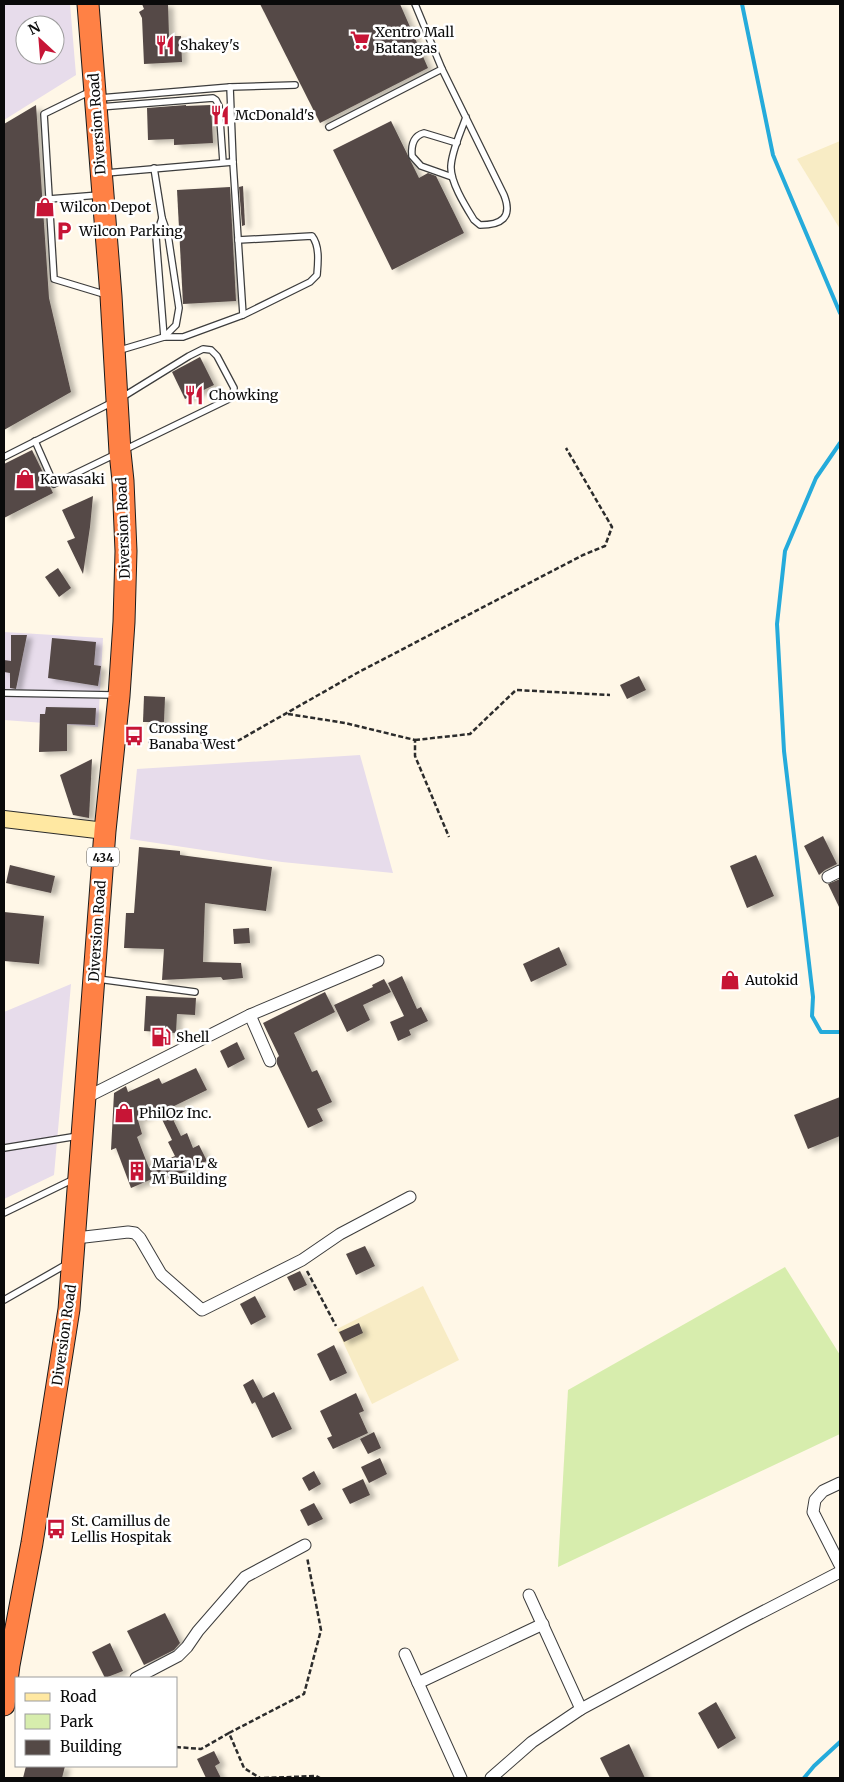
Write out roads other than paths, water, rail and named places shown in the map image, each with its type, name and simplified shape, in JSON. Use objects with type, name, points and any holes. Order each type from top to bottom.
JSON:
[{"type":"highway","name":"Diversion Road","points":[[7,1685],[9,1632],[32,1543],[70,1309],[93,978],[124,622],[126,551],[123,481],[111,296],[88,4]]},
{"type":"street","points":[[4,819],[105,831]]},
{"type":"street","points":[[828,877],[840,871]]},
{"type":"street","points":[[85,1098],[250,1015],[378,961]]},
{"type":"street","points":[[250,1015],[270,1062]]},
{"type":"street","points":[[76,1238],[128,1232],[135,1233],[140,1238],[161,1274],[202,1310],[302,1260],[340,1234],[410,1197]]},
{"type":"street","points":[[840,1483],[823,1491],[815,1500],[813,1512],[840,1565]]},
{"type":"street","points":[[138,1677],[178,1656],[188,1647],[198,1631],[245,1577],[305,1545]]},
{"type":"street","points":[[491,1778],[525,1747],[581,1709],[840,1572]]},
{"type":"street","points":[[529,1594],[581,1709]]},
{"type":"street","points":[[418,1683],[543,1624]]},
{"type":"street","points":[[405,1654],[461,1778]]},
{"type":"lane","points":[[415,4],[442,69],[466,117],[508,204],[508,212],[503,220],[492,225],[480,225],[474,220],[452,177],[451,166],[466,117]]},
{"type":"lane","points":[[329,127],[442,69]]},
{"type":"lane","points":[[111,296],[54,278],[44,114],[96,98],[230,87],[294,85]]},
{"type":"lane","points":[[230,87],[243,315]]},
{"type":"lane","points":[[96,98],[213,98],[219,106],[223,162]]},
{"type":"lane","points":[[452,177],[420,166],[412,156],[412,144],[419,134],[424,133],[457,143]]},
{"type":"lane","points":[[101,173],[233,162]]},
{"type":"lane","points":[[154,168],[162,218],[168,235],[179,308],[176,326],[164,337]]},
{"type":"lane","points":[[49,199],[102,195]]},
{"type":"lane","points":[[162,218],[156,237],[164,337]]},
{"type":"lane","points":[[115,352],[164,337],[183,337],[243,315],[314,279],[317,275],[316,241],[312,236],[238,240]]},
{"type":"lane","points":[[4,457],[35,441],[117,400],[203,349],[211,350],[217,356],[234,388],[230,399],[54,484],[35,441]]},
{"type":"lane","points":[[4,693],[119,696]]},
{"type":"lane","points":[[93,978],[195,992]]},
{"type":"lane","points":[[4,1148],[83,1135]]},
{"type":"lane","points":[[4,1213],[80,1176]]},
{"type":"lane","points":[[4,1300],[74,1261]]},
{"type":"waterway","points":[[742,4],[773,155],[840,313]]},
{"type":"waterway","points":[[840,443],[816,478],[785,551],[777,624],[784,751],[813,997],[812,1016],[821,1032],[840,1032]]},
{"type":"waterway","points":[[804,1778],[840,1742]]},
{"type":"place","name":"Xentro Mall Batangas","points":[[360,40]]},
{"type":"place","name":"Shakey's","points":[[165,45]]},
{"type":"place","name":"McDonald's","points":[[220,115]]},
{"type":"place","name":"Wilcon Depot","points":[[45,207]]},
{"type":"place","name":"Wilcon Parking","points":[[64,231]]},
{"type":"place","name":"Chowking","points":[[194,395]]},
{"type":"place","name":"Kawasaki","points":[[25,479]]},
{"type":"place","name":"Crossing Banaba West","points":[[134,736]]},
{"type":"place","name":"Autokid","points":[[730,980]]},
{"type":"place","name":"Shell","points":[[161,1037]]},
{"type":"place","name":"PhilOz Inc.","points":[[124,1113]]},
{"type":"place","name":"Maria L & M Building","points":[[137,1171]]},
{"type":"place","name":"St. Camillus de Lellis Hospitak","points":[[56,1529]]}]
